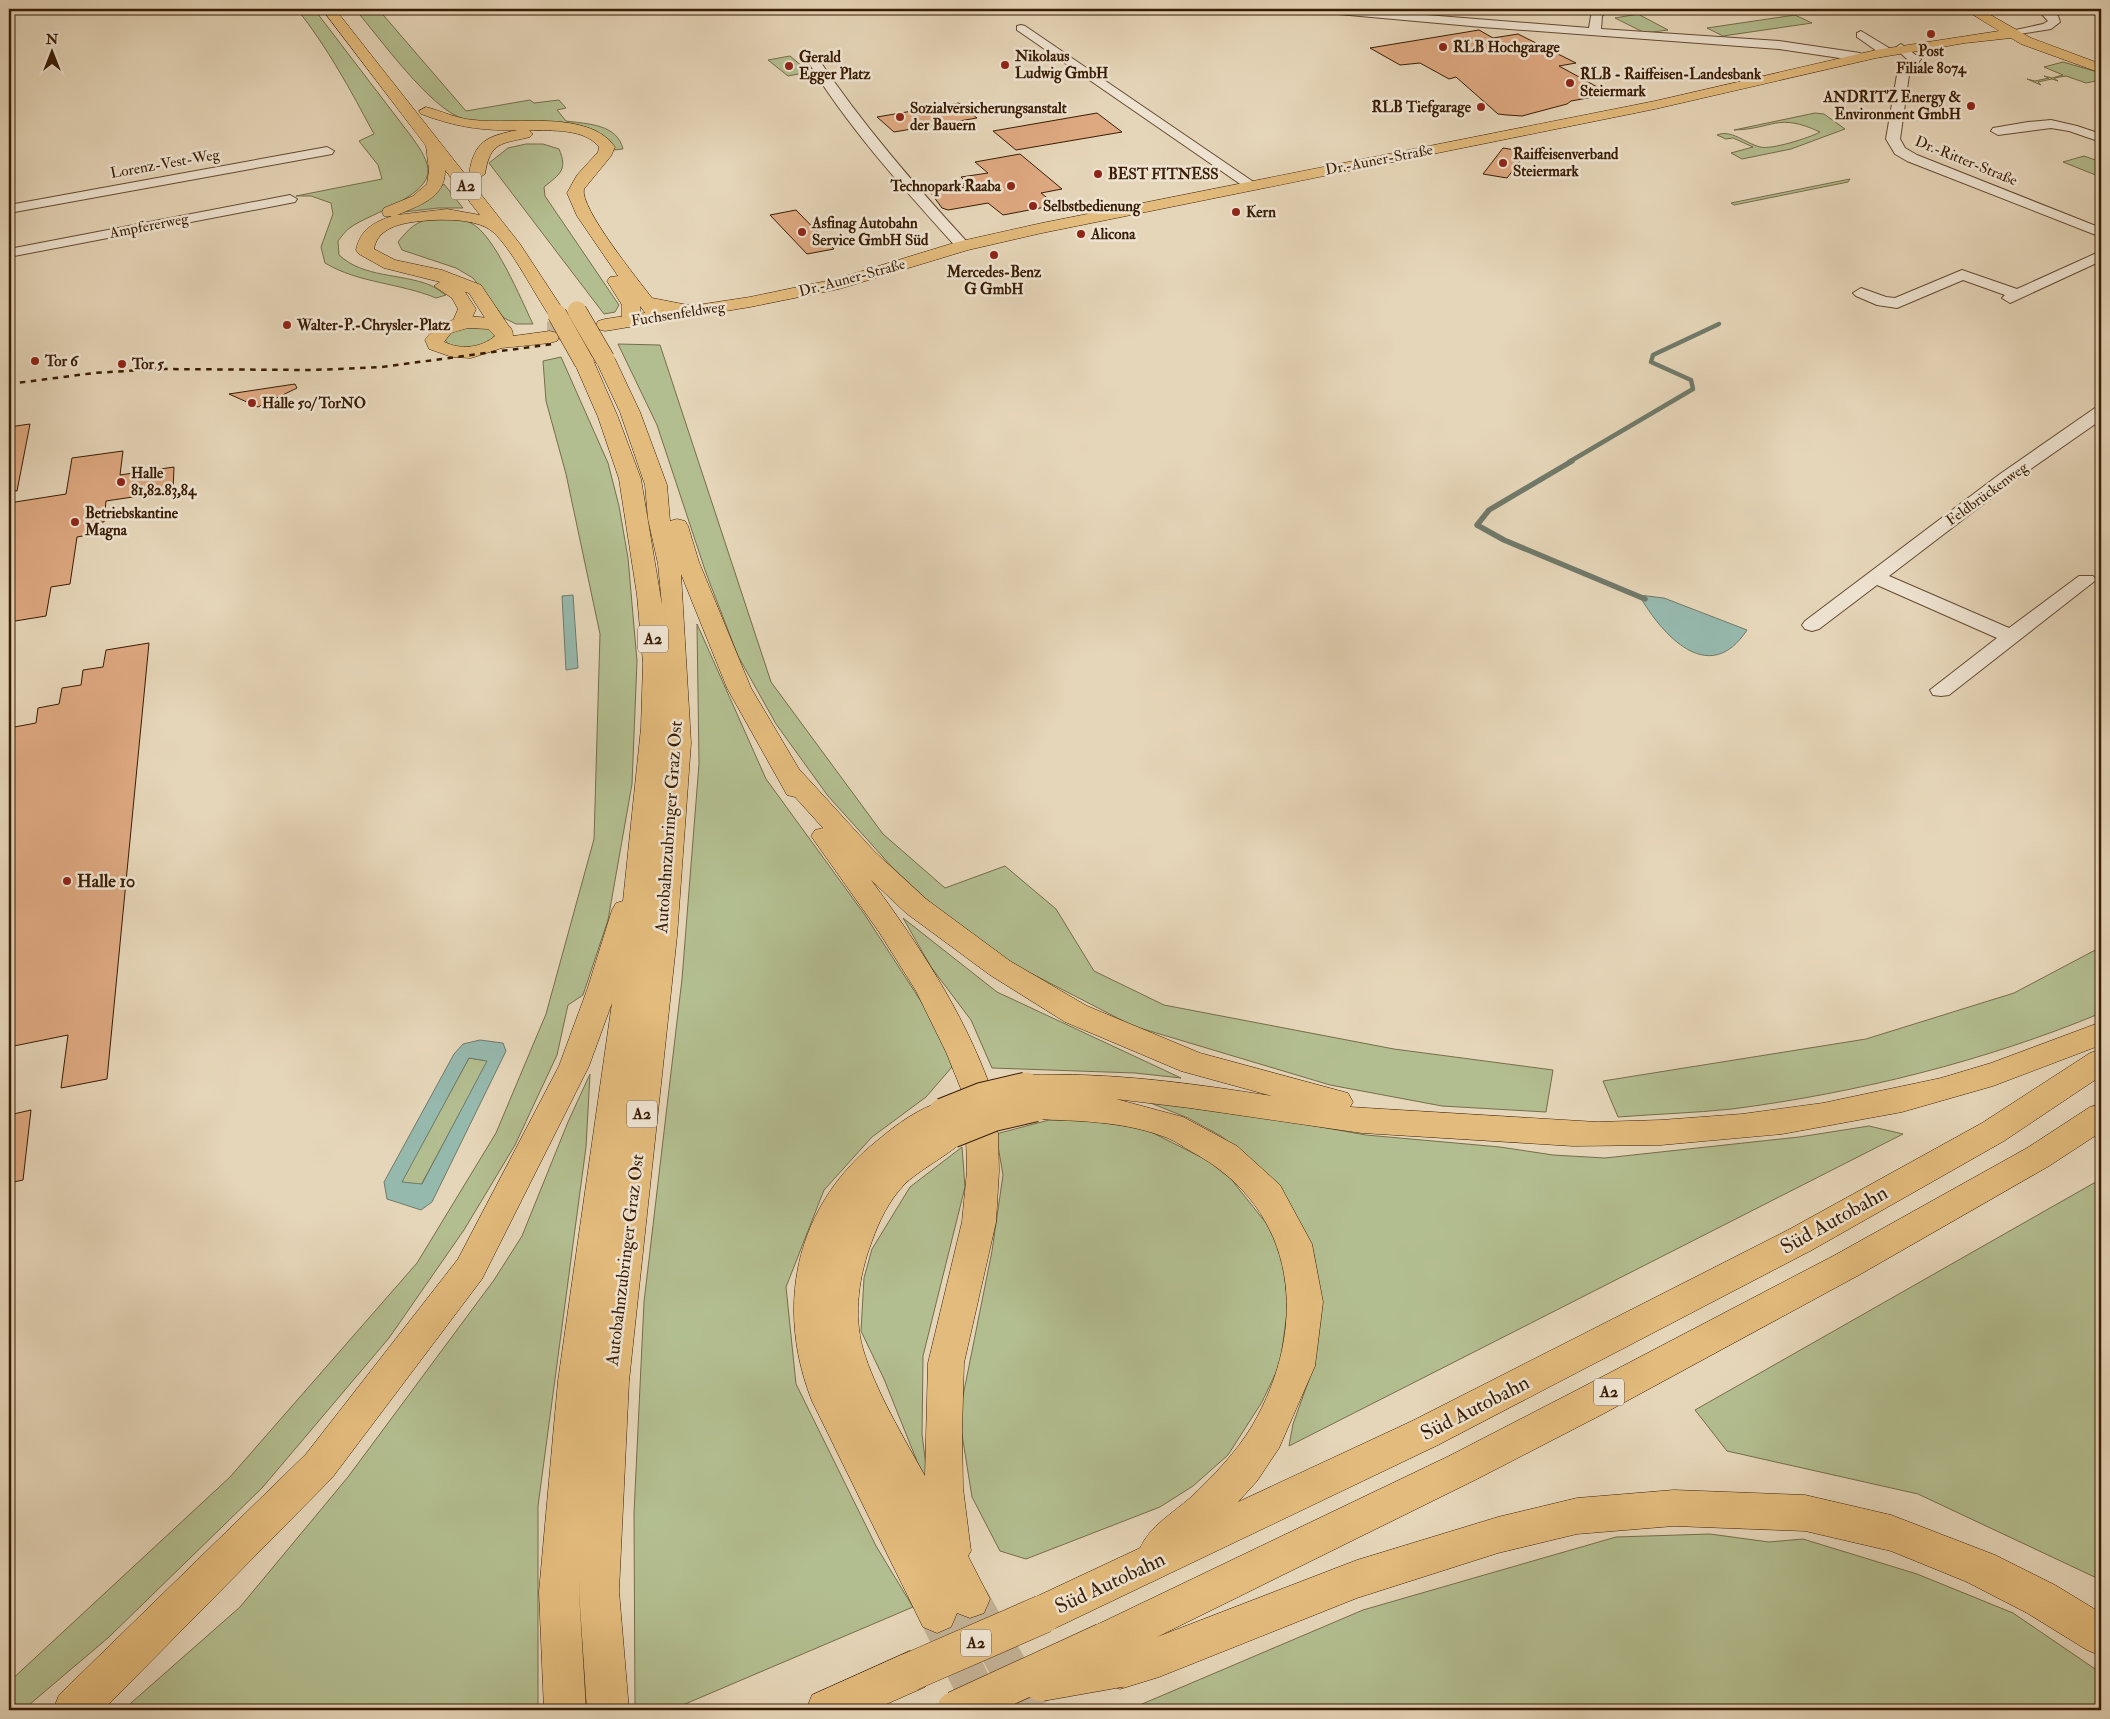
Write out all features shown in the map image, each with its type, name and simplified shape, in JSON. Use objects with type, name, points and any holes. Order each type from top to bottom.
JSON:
[{"type":"main road","name":"Autobahnzubringer Graz Ost","points":[[328,9],[442,143],[557,314],[584,362],[608,417],[630,479],[650,595],[655,663],[654,728],[642,867],[628,989],[576,1382],[559,1592],[565,1710]]},
{"type":"main road","points":[[345,9],[379,52]]},
{"type":"main road","points":[[1971,9],[2010,34],[2061,56],[2101,68]]},
{"type":"main road","name":"Dr.-Auner-Straße","points":[[750,302],[839,284],[956,249],[1077,220],[1657,104],[1885,51],[1960,39],[2010,34]]},
{"type":"main road","name":"Autobahnzubringer Graz Ost","points":[[407,87],[426,111],[442,143]]},
{"type":"main road","points":[[426,111],[451,121],[476,125],[550,126],[582,130],[590,132],[604,141],[607,147],[605,153],[577,188],[575,199],[586,218],[657,317]]},
{"type":"main road","points":[[477,174],[478,160],[484,151],[504,138],[544,132],[579,136],[590,142],[591,154],[565,184],[561,202],[626,295],[631,305],[631,321]]},
{"type":"main road","points":[[442,143],[438,178],[434,187],[424,195],[365,226],[350,249],[355,261],[374,269],[420,278],[456,291],[467,309],[460,323]]},
{"type":"main road","name":"A2","points":[[466,161],[532,245]]},
{"type":"main road","points":[[498,227],[458,215],[416,215],[383,225],[367,237],[364,244],[365,250],[378,259],[447,278],[475,290],[500,333]]},
{"type":"main road","points":[[646,302],[692,311]]},
{"type":"main road","name":"Fuchsenfeldweg","points":[[606,325],[750,302]]},
{"type":"main road","name":"Autobahnzubringer Graz Ost","points":[[573,304],[605,359],[630,412],[656,485],[658,519],[669,564],[673,602],[678,743],[662,936],[611,1381],[600,1591],[608,1710]]},
{"type":"main road","points":[[500,333],[487,348],[466,352],[448,352],[436,345],[434,340],[439,333],[460,323],[484,322],[500,333],[548,334]]},
{"type":"main road","points":[[656,485],[674,517],[688,562],[739,688],[790,774],[803,804],[937,998],[963,1051],[974,1086]]},
{"type":"main road","points":[[790,774],[865,858],[916,906],[1000,968],[1076,1014],[1192,1063],[1326,1100],[1431,1124]]},
{"type":"main road","points":[[74,1710],[319,1466],[470,1269],[542,1132],[574,1066],[602,990],[621,923],[642,867]]},
{"type":"main road","points":[[953,1593],[831,1401],[817,1357],[810,1302],[812,1277],[826,1228],[852,1184],[884,1151],[922,1124],[959,1126],[992,1117],[1030,1097],[1070,1085],[1121,1087],[1354,1120],[1431,1124],[1519,1132],[1622,1134],[1708,1130],[1774,1122],[1875,1105],[1942,1090],[2014,1067],[2101,1033]]},
{"type":"main road","name":"Süd Autobahn","points":[[827,1710],[1126,1576],[1425,1434],[1800,1240],[1993,1132],[2101,1061]]},
{"type":"main road","points":[[1030,1097],[1143,1115],[1169,1123],[1216,1148],[1256,1182],[1272,1202],[1286,1223],[1304,1271],[1307,1296],[1300,1353],[1292,1381],[1266,1437],[1239,1475],[1205,1511],[1126,1576]]},
{"type":"main road","name":"A2","points":[[1112,1655],[1856,1260],[2038,1157],[2101,1116]]},
{"type":"main road","points":[[953,1593],[944,1488],[943,1431],[946,1362],[978,1222],[983,1170],[959,1126]]},
{"type":"main road","points":[[953,1593],[873,1416],[845,1349],[840,1301],[847,1261],[866,1212],[892,1176],[959,1126]]},
{"type":"main road","points":[[956,1710],[1003,1689],[1112,1655],[1159,1657],[1357,1579],[1498,1534],[1577,1516],[1674,1508],[1805,1513],[1891,1533],[1980,1568],[2040,1599],[2101,1636]]},
{"type":"street","points":[[1318,9],[1779,45],[1860,57]]},
{"type":"street","points":[[1595,32],[1597,12],[1603,9]]},
{"type":"street","points":[[2010,34],[2047,27],[2054,22],[2054,18],[2043,9]]},
{"type":"street","points":[[1021,28],[1251,185]]},
{"type":"street","points":[[1861,35],[1885,51]]},
{"type":"street","name":"Dr.-Ritter-Straße","points":[[1901,48],[1915,59],[1902,75],[1893,139],[1900,151],[1912,158],[2101,233]]},
{"type":"street","points":[[813,60],[824,78],[956,249]]},
{"type":"street","points":[[1998,131],[2033,123],[2054,123],[2101,138]]},
{"type":"street","name":"Lorenz-Vest-Weg","points":[[9,209],[328,151]]},
{"type":"street","name":"Ampfererweg","points":[[9,252],[290,199]]},
{"type":"street","points":[[933,230],[956,249]]},
{"type":"street","points":[[1861,293],[1884,302],[1898,303],[1962,275],[2014,296],[2101,254]]},
{"type":"street","name":"Feldbrückenweg","points":[[1812,625],[2006,478],[2101,412]]},
{"type":"street","points":[[1876,578],[2010,636]]},
{"type":"street","points":[[1941,690],[2086,580]]},
{"type":"green space","points":[[297,9],[314,9],[419,147],[424,155],[428,169],[426,179],[420,188],[410,196],[347,230],[338,241],[339,255],[359,268],[418,281],[432,286],[446,295],[436,298],[351,275],[325,263],[321,247],[333,214],[331,203],[311,196],[296,196],[382,179],[378,165],[359,141],[374,134],[329,54]]},
{"type":"green space","points":[[355,9],[378,9],[466,111],[530,100],[534,103],[559,100],[566,108],[557,110],[566,121],[592,125],[608,130],[615,134],[623,149],[613,150],[606,139],[591,131],[571,126],[479,121],[464,119],[451,113],[421,88]]},
{"type":"green space","points":[[1638,14],[1668,30],[1645,33],[1615,18]]},
{"type":"green space","points":[[1795,15],[1812,23],[1723,36],[1707,28]]},
{"type":"green space","name":"Gerald Egger Platz","points":[[790,56],[809,72],[788,76],[768,60]]},
{"type":"green space","points":[[2063,62],[2101,73],[2101,80],[2086,83],[2066,76],[2054,78],[2058,81],[2052,79],[2038,82],[2041,85],[2027,79],[2035,81],[2049,78],[2044,76],[2052,78],[2063,75],[2044,67]]},
{"type":"green space","points":[[1815,113],[1824,114],[1845,129],[1791,149],[1742,159],[1731,153],[1753,147],[1733,138],[1726,139],[1717,135],[1733,135],[1760,147],[1781,145],[1820,132],[1806,126],[1784,122],[1734,130]]},
{"type":"green space","points":[[526,144],[543,144],[559,149],[563,162],[561,171],[544,187],[545,196],[619,305],[615,312],[604,314],[489,163],[508,148]]},
{"type":"green space","points":[[2084,156],[2101,162],[2101,175],[2098,176],[2063,162]]},
{"type":"green space","points":[[1850,179],[1848,182],[1734,205],[1731,203]]},
{"type":"green space","points":[[444,184],[463,208],[438,208],[404,212],[432,196]]},
{"type":"green space","points":[[433,217],[462,220],[471,223],[480,230],[498,254],[533,324],[516,324],[504,318],[473,278],[456,268],[402,250],[398,242],[406,233],[413,226]]},
{"type":"green space","points":[[486,326],[495,335],[478,346],[455,347],[445,340],[446,336],[455,329]]},
{"type":"green space","points":[[618,344],[660,345],[771,682],[883,834],[945,888],[1005,866],[1056,909],[1094,971],[1164,1005],[1394,1049],[1553,1070],[1546,1112],[1442,1106],[1330,1085],[1133,1026],[1011,963],[938,910],[892,867],[828,796],[776,724],[738,656],[706,573],[657,425]]},
{"type":"green space","points":[[561,357],[608,463],[619,506],[628,558],[637,661],[632,784],[608,920],[583,995],[568,1005],[557,1055],[515,1145],[464,1230],[389,1338],[262,1488],[109,1637],[23,1710],[9,1710],[9,1682],[230,1477],[417,1263],[496,1133],[546,1014],[594,839],[600,634],[566,474],[546,401],[543,361]]},
{"type":"green space","points":[[697,624],[766,779],[865,915],[941,1032],[952,1067],[926,1097],[872,1137],[824,1190],[786,1287],[796,1384],[876,1546],[913,1607],[671,1710],[635,1710],[634,1513],[644,1302],[682,979],[699,764]]},
{"type":"green space","points":[[903,918],[997,992],[1181,1078],[1135,1073],[992,1068],[971,1020],[931,967]]},
{"type":"green space","points":[[2101,947],[2101,1013],[2012,1046],[1920,1073],[1826,1094],[1732,1109],[1618,1117],[1603,1081],[1866,1039],[2014,993]]},
{"type":"green space","points":[[469,1058],[488,1061],[421,1185],[401,1182]]},
{"type":"green space","points":[[590,1074],[586,1147],[538,1506],[538,1710],[123,1710],[240,1607],[348,1477],[494,1280],[522,1236],[568,1122]]},
{"type":"green space","points":[[1148,1102],[1287,1121],[1366,1135],[1500,1147],[1553,1155],[1605,1158],[1799,1137],[1869,1126],[1903,1134],[1289,1446],[1293,1424],[1315,1363],[1321,1302],[1314,1255],[1295,1217],[1249,1158],[1221,1136],[1188,1118]]},
{"type":"green space","points":[[1049,1120],[1081,1120],[1143,1128],[1207,1160],[1231,1179],[1266,1223],[1282,1254],[1288,1306],[1280,1364],[1262,1402],[1228,1455],[1193,1486],[1160,1507],[1026,1559],[1000,1551],[972,1497],[959,1416],[992,1251],[1003,1175],[996,1134]]},
{"type":"green space","points":[[962,1147],[965,1187],[923,1356],[922,1434],[929,1491],[884,1379],[861,1331],[864,1278],[872,1249],[910,1187]]},
{"type":"green space","points":[[2101,1179],[2101,1580],[1918,1494],[1727,1451],[1695,1410]]},
{"type":"green space","points":[[1710,1534],[1769,1542],[1803,1539],[1917,1574],[2013,1613],[2101,1673],[2101,1710],[1128,1710],[1363,1610],[1616,1537]]},
{"type":"water","points":[[573,595],[578,668],[566,670],[562,596]]},
{"type":"water","points":[[1639,595],[1664,598],[1747,630],[1732,647],[1717,655],[1702,655],[1687,649],[1673,639],[1660,626]]},
{"type":"water","points":[[480,1040],[503,1043],[506,1051],[432,1202],[421,1210],[387,1199],[384,1182],[454,1054],[463,1044]],"holes":[[[469,1058],[487,1061],[422,1184],[402,1182]]]},
{"type":"building","points":[[1479,30],[1493,38],[1518,34],[1576,63],[1559,66],[1610,94],[1571,101],[1567,104],[1522,116],[1498,114],[1456,77],[1449,79],[1420,63],[1400,65],[1370,48]]},
{"type":"building","name":"Sozialversicherungsanstalt der Bauern","points":[[959,103],[977,118],[894,132],[877,117]]},
{"type":"building","points":[[1097,113],[1122,132],[1016,150],[993,131]]},
{"type":"building","name":"Raiffeisenverband Steiermark","points":[[1503,148],[1527,152],[1507,178],[1483,174]]},
{"type":"building","name":"Technopark Raaba","points":[[1020,154],[1062,189],[1041,193],[1056,205],[1003,215],[988,203],[948,210],[942,208],[931,193],[965,187],[962,184],[967,183],[961,177],[988,173],[975,162]]},
{"type":"building","name":"Asfinag Autobahn Service GmbH Süd","points":[[796,210],[834,249],[807,254],[770,215]]},
{"type":"building","name":"Halle 50/ TorNO","points":[[295,384],[297,388],[258,407],[229,394]]},
{"type":"building","points":[[30,424],[17,491],[9,490],[9,427]]},
{"type":"building","name":"Halle 81,82.83,84","points":[[123,451],[120,475],[174,467],[173,491],[106,501],[104,522],[100,522],[99,533],[77,537],[70,584],[51,587],[46,616],[9,622],[9,503],[66,494],[72,458]]},
{"type":"building","name":"Halle 10","points":[[149,643],[107,1079],[61,1088],[68,1035],[9,1047],[9,728],[36,723],[38,708],[59,704],[62,688],[81,685],[83,670],[103,667],[106,650]]},
{"type":"building","points":[[31,1110],[23,1180],[9,1183],[9,1115]]},
{"type":"waterway","points":[[1569,462],[1693,389],[1691,380],[1651,362],[1653,355],[1719,324]]},
{"type":"waterway","points":[[1572,461],[1489,510],[1477,525],[1504,540],[1645,599]]},
{"type":"tunnel","points":[[547,331],[568,331]]},
{"type":"tunnel","points":[[970,1599],[1032,1710]]},
{"type":"tunnel","points":[[937,1613],[985,1710]]},
{"type":"railway","points":[[9,384],[94,373],[158,369],[313,370],[382,367],[553,344]]},
{"type":"place","name":"Post Filiale 8074","points":[[1931,34]]},
{"type":"place","name":"RLB Hochgarage","points":[[1443,47]]},
{"type":"place","name":"Nikolaus Ludwig GmbH","points":[[1005,65]]},
{"type":"place","name":"Gerald Egger Platz","points":[[789,66]]},
{"type":"place","name":"RLB - Raiffeisen-Landesbank Steiermark","points":[[1570,83]]},
{"type":"place","name":"ANDRITZ Energy & Environment GmbH","points":[[1971,106]]},
{"type":"place","name":"RLB Tiefgarage","points":[[1481,107]]},
{"type":"place","name":"Sozialversicherungsanstalt der Bauern","points":[[900,117]]},
{"type":"place","name":"Raiffeisenverband Steiermark","points":[[1503,163]]},
{"type":"place","name":"BEST FITNESS","points":[[1098,174]]},
{"type":"place","name":"Technopark Raaba","points":[[1011,186]]},
{"type":"place","name":"Selbstbedienung","points":[[1033,206]]},
{"type":"place","name":"Kern","points":[[1236,212]]},
{"type":"place","name":"Asfinag Autobahn Service GmbH Süd","points":[[802,232]]},
{"type":"place","name":"Alicona","points":[[1081,234]]},
{"type":"place","name":"Mercedes-Benz G GmbH","points":[[994,255]]},
{"type":"place","name":"Walter-P.-Chrysler-Platz","points":[[287,325]]},
{"type":"place","name":"Tor 6","points":[[35,361]]},
{"type":"place","name":"Tor 5","points":[[122,364]]},
{"type":"place","name":"Halle 50/ TorNO","points":[[252,403]]},
{"type":"place","name":"Halle 81,82.83,84","points":[[121,482]]},
{"type":"place","name":"Betriebskantine Magna","points":[[75,522]]},
{"type":"place","name":"Halle 10","points":[[67,881]]}]
